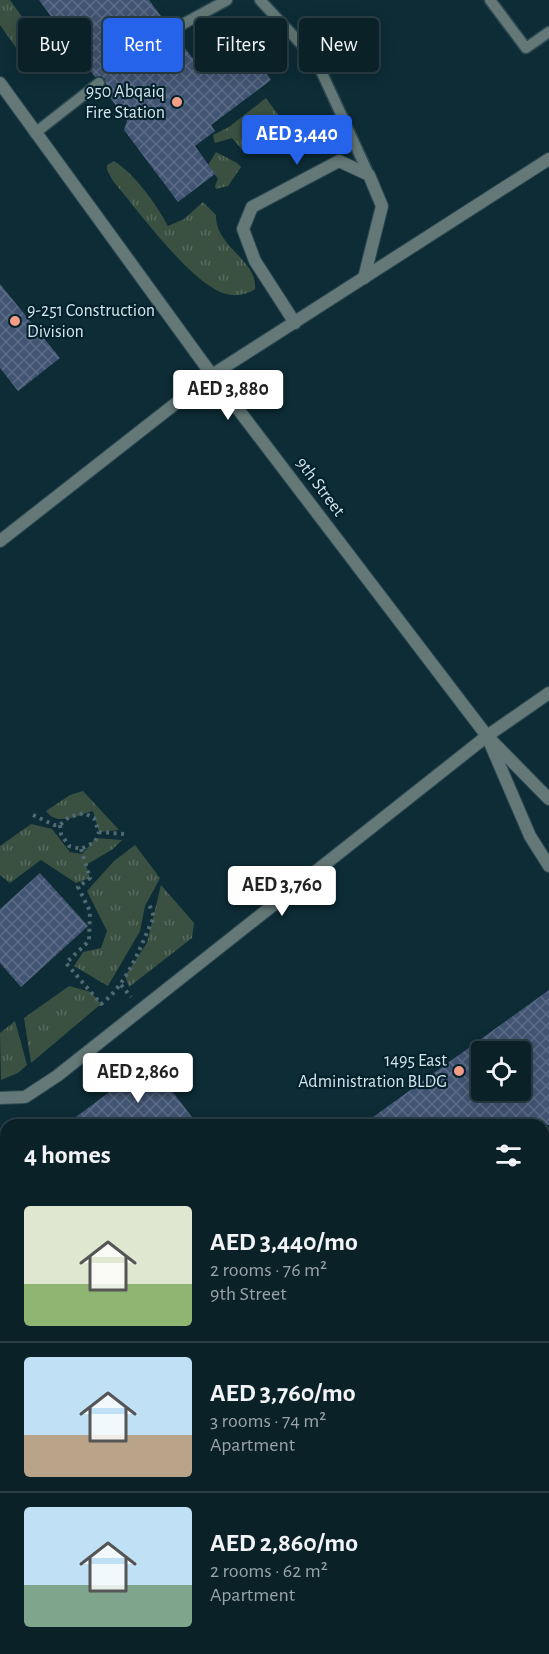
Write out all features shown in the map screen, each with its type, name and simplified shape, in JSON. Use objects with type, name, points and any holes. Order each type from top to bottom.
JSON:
[{"type":"street","name":"9th Street","points":[[0,83],[212,375],[487,736]]},
{"type":"street","points":[[0,541],[212,375],[549,159]]},
{"type":"street","points":[[295,323],[255,261],[243,229],[252,207],[339,161],[369,175],[382,206],[364,278]]},
{"type":"street","points":[[0,1098],[25,1097],[57,1076],[487,736],[549,693]]},
{"type":"street","points":[[487,736],[549,799]]},
{"type":"street","points":[[487,736],[530,836],[549,866]]},
{"type":"lane","points":[[183,24],[227,0]]},
{"type":"lane","points":[[260,0],[316,60],[369,175]]},
{"type":"lane","points":[[490,0],[526,48],[549,32]]},
{"type":"lane","points":[[36,133],[99,83]]},
{"type":"path","points":[[33,815],[54,825],[60,825],[69,817],[84,813],[94,818],[99,832],[95,842],[81,849],[69,846],[61,834],[60,825]]},
{"type":"path","points":[[99,832],[124,834]]},
{"type":"path","points":[[81,849],[90,878],[78,888],[90,912],[89,941],[66,963],[101,1004],[121,985],[142,942],[154,917],[149,904]]},
{"type":"green space","points":[[0,0],[10,0],[23,18],[18,18],[18,50],[0,25]]},
{"type":"green space","points":[[266,98],[292,134],[287,140],[276,148],[257,152],[243,151],[232,138],[215,143],[213,135],[229,127]]},
{"type":"green space","points":[[216,152],[241,167],[228,186],[216,189],[218,179],[208,165]]},
{"type":"green space","points":[[114,161],[122,166],[144,190],[168,226],[184,219],[203,202],[216,215],[222,236],[250,270],[255,289],[241,295],[226,294],[216,290],[189,269],[113,181],[107,165]]},
{"type":"green space","points":[[83,791],[119,830],[99,832],[93,811],[62,819],[51,816],[46,811],[70,795]]},
{"type":"green space","points":[[31,824],[52,829],[70,852],[82,854],[96,838],[122,840],[113,849],[86,865],[90,878],[76,883],[41,860],[10,883],[0,875],[0,846]]},
{"type":"green space","points":[[135,845],[160,878],[145,906],[140,931],[108,986],[74,966],[83,952],[101,948],[107,931],[87,891],[114,861]]},
{"type":"green space","points":[[161,885],[194,923],[192,938],[129,987],[125,976],[147,943]]},
{"type":"green space","points":[[69,986],[91,992],[101,1004],[31,1063],[24,1018]]},
{"type":"green space","points":[[15,1021],[27,1065],[18,1073],[1,1080],[0,1033]]},
{"type":"building","name":"950 Abqaiq Fire Station","points":[[39,0],[149,0],[162,18],[103,18],[103,72],[183,72],[183,45],[195,61],[195,72],[265,72],[271,80],[211,125],[215,131],[195,146],[215,174],[178,202],[124,130],[127,121],[104,89],[105,79],[101,76],[95,77],[91,72],[91,18],[52,18]]},
{"type":"building","name":"9-251 Construction Division","points":[[0,284],[60,358],[18,391],[0,368]]},
{"type":"building","points":[[40,873],[88,926],[21,987],[0,963],[0,909]]},
{"type":"building","name":"1495 East Administration BLDG","points":[[549,990],[549,1119],[370,1119],[471,1046],[471,1101],[531,1101],[531,1041],[478,1041]]},
{"type":"building","points":[[150,1062],[193,1119],[73,1119]]},
{"type":"place","name":"950 Abqaiq Fire Station","points":[[177,102]]},
{"type":"place","name":"9-251 Construction Division","points":[[15,321]]},
{"type":"place","name":"1495 East Administration BLDG","points":[[459,1071]]}]
